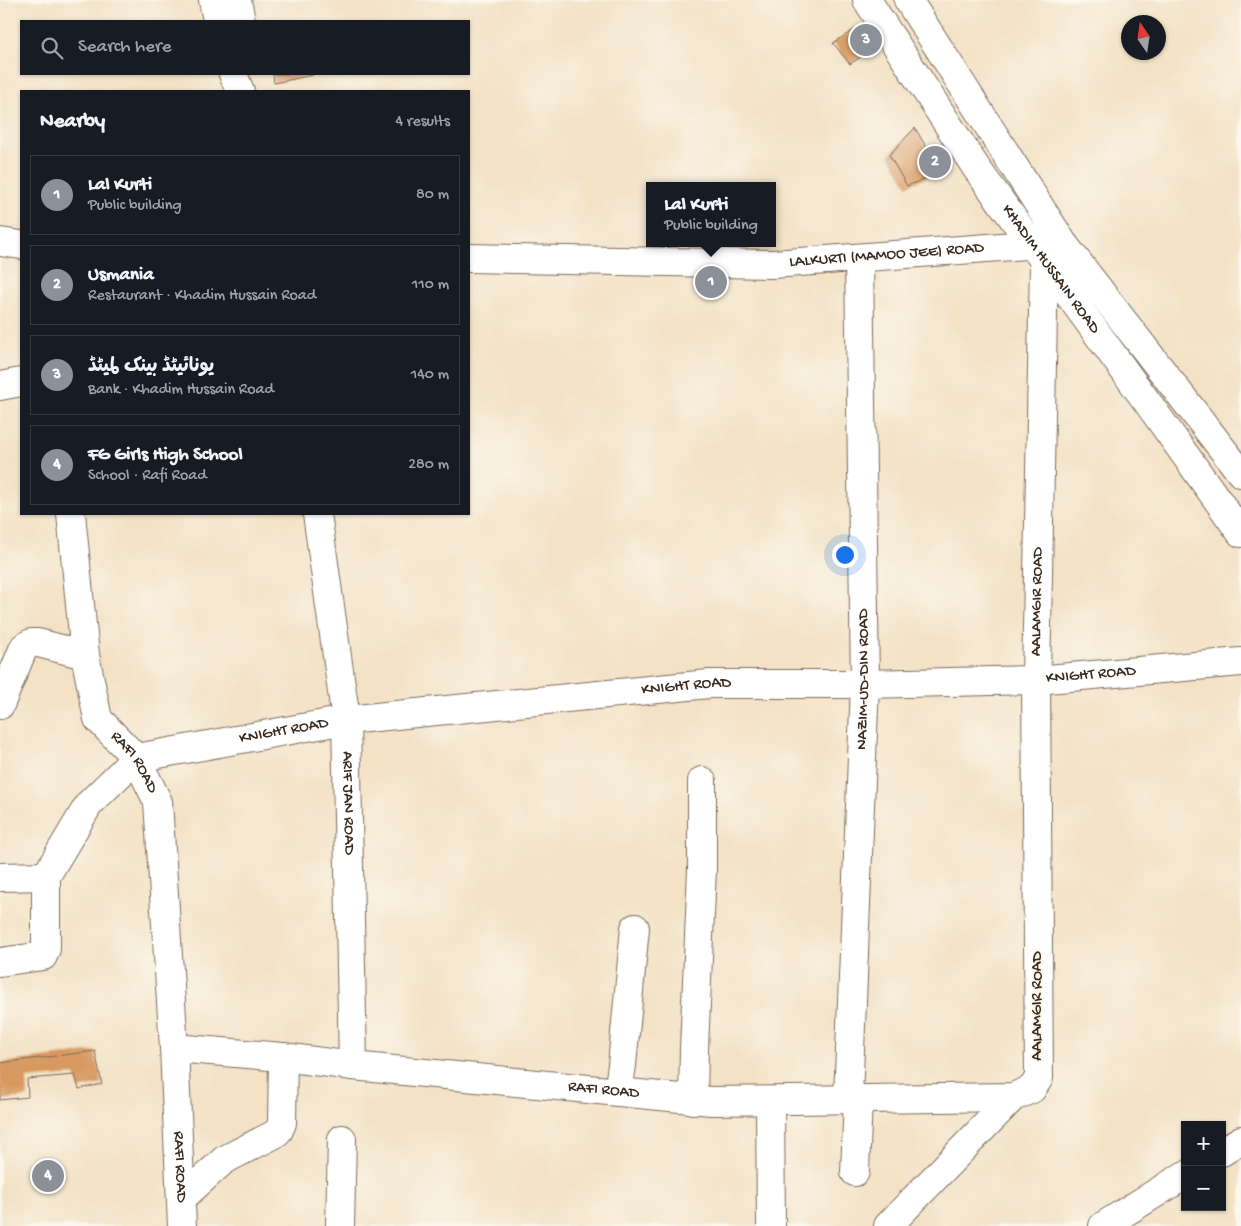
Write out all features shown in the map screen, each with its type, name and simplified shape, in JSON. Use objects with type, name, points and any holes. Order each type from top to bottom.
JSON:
[{"type":"street","points":[[213,0],[217,20]]},
{"type":"street","points":[[237,0],[241,20]]},
{"type":"street","name":"KHADIM HUSSAIN ROAD","points":[[867,0],[977,169],[1241,533]]},
{"type":"street","name":"KHADIM HUSSAIN ROAD","points":[[908,0],[1063,243],[1241,473]]},
{"type":"street","points":[[234,75],[241,90]]},
{"type":"street","points":[[242,90],[243,75]]},
{"type":"street","points":[[0,242],[20,245]]},
{"type":"street","name":"LALKURTI (MAMOO JEE) ROAD","points":[[470,258],[772,264],[859,258],[1038,253],[1063,243]]},
{"type":"street","name":"AALAMGIR ROAD","points":[[1022,1093],[1038,1078],[1036,680],[1038,253]]},
{"type":"street","name":"NAZIM-UD-DIN ROAD","points":[[855,1172],[853,1099],[865,684],[859,258]]},
{"type":"street","points":[[0,386],[20,382]]},
{"type":"street","name":"RAFI ROAD","points":[[71,515],[85,655],[98,719],[136,758],[158,802],[174,1048],[182,1226]]},
{"type":"street","name":"ARIF JAN ROAD","points":[[317,515],[346,720],[353,1066]]},
{"type":"street","points":[[0,705],[24,647],[31,643],[85,655]]},
{"type":"street","name":"KNIGHT ROAD","points":[[136,758],[346,720],[709,684],[865,684],[1036,680],[1241,662]]},
{"type":"street","points":[[0,962],[43,956],[46,949],[46,876],[89,804],[136,758]]},
{"type":"street","points":[[693,1100],[702,869],[702,781]]},
{"type":"street","points":[[0,877],[46,876]]},
{"type":"street","points":[[618,1092],[635,928]]},
{"type":"street","name":"RAFI ROAD","points":[[174,1048],[283,1057],[353,1066],[711,1101],[853,1099],[1022,1093]]},
{"type":"street","points":[[181,1198],[224,1160],[275,1134],[279,1130],[282,1123],[283,1057]]},
{"type":"street","points":[[888,1226],[1022,1093]]},
{"type":"street","points":[[770,1101],[771,1226]]},
{"type":"street","points":[[340,1226],[342,1139]]},
{"type":"street","points":[[1226,1149],[1241,1140]]},
{"type":"street","points":[[1103,1226],[1181,1177]]},
{"type":"building","points":[[857,28],[873,49],[850,64],[833,43]]},
{"type":"building","points":[[273,75],[313,75],[274,83]]},
{"type":"building","points":[[915,128],[941,172],[907,186],[889,155]]},
{"type":"building","points":[[95,1051],[102,1084],[79,1089],[75,1075],[27,1079],[28,1097],[0,1100],[0,1063]]},
{"type":"place","name":"یونائیٹڈ بینک لمیٹڈ","points":[[866,40]]},
{"type":"place","name":"Usmania","points":[[935,162]]},
{"type":"place","name":"Lal Kurti","points":[[711,282]]},
{"type":"place","name":"FG Girls High School","points":[[48,1176]]}]
